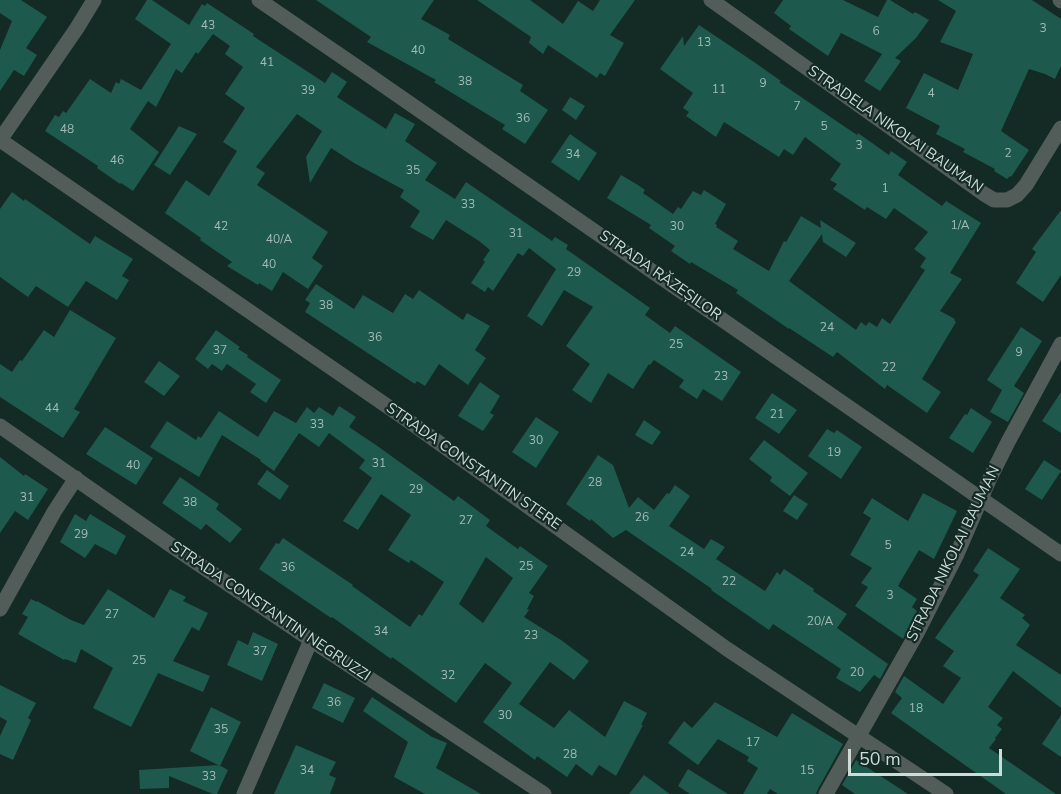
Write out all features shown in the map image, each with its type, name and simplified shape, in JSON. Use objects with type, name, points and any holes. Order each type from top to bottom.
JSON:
[{"type":"street","points":[[0,140],[94,0]]},
{"type":"street","name":"STRADA RĂZEȘILOR","points":[[259,0],[1061,554]]},
{"type":"street","name":"STRADELA NIKOLAI BAUMAN","points":[[711,0],[994,200],[1007,200],[1017,195],[1026,185],[1061,128]]},
{"type":"street","name":"STRADA CONSTANTIN STERE","points":[[0,140],[403,417],[727,649],[946,794]]},
{"type":"street","name":"STRADA NIKOLAI BAUMAN","points":[[826,794],[918,633],[957,554],[989,480],[1061,344]]},
{"type":"street","name":"STRADA CONSTANTIN NEGRUZZI","points":[[0,426],[172,546],[544,794]]},
{"type":"street","points":[[0,609],[54,512],[76,478]]},
{"type":"street","points":[[244,794],[311,640]]},
{"type":"building","points":[[0,0],[21,0],[47,17],[26,48],[37,55],[24,76],[14,70],[0,91],[0,50],[12,21],[0,13]]},
{"type":"building","points":[[147,0],[152,0],[189,25],[202,4],[205,6],[207,3],[325,83],[332,72],[347,82],[337,97],[386,129],[395,113],[415,124],[405,141],[437,163],[425,180],[455,199],[466,182],[552,241],[555,237],[568,245],[566,249],[650,308],[645,315],[670,333],[675,326],[741,372],[722,401],[703,389],[697,399],[679,387],[684,380],[654,360],[633,389],[608,373],[591,403],[572,390],[590,364],[566,346],[593,307],[564,290],[542,326],[527,316],[556,269],[529,248],[523,256],[518,253],[493,291],[488,287],[485,292],[471,283],[490,250],[446,220],[433,240],[410,227],[420,211],[400,197],[404,190],[331,148],[310,183],[306,157],[322,131],[297,114],[256,167],[265,173],[257,185],[328,232],[312,258],[323,266],[308,289],[283,272],[272,291],[227,266],[232,262],[165,213],[186,180],[209,196],[237,151],[223,142],[245,108],[225,94],[243,67],[225,54],[230,46],[213,34],[198,54],[196,52],[182,73],[176,69],[156,107],[148,101],[130,129],[159,152],[133,191],[45,131],[55,115],[59,117],[63,111],[66,113],[90,79],[111,93],[116,82],[119,84],[121,79],[141,90],[171,44],[135,19]]},
{"type":"building","points":[[316,0],[434,0],[421,19],[450,35],[448,39],[523,85],[520,91],[548,110],[525,144],[502,129],[505,125],[434,82],[436,80],[367,42],[371,37]]},
{"type":"building","points":[[477,0],[530,0],[563,24],[578,1],[593,11],[600,0],[635,0],[610,35],[624,43],[605,76],[600,73],[597,78],[548,45],[543,54],[529,43],[531,37]]},
{"type":"building","points":[[783,0],[843,0],[878,17],[887,0],[890,0],[913,14],[915,12],[929,20],[916,38],[895,58],[901,61],[880,91],[864,81],[882,54],[841,33],[828,56],[789,29],[791,26],[774,13]]},
{"type":"building","points":[[938,0],[1032,0],[1061,19],[1061,66],[1055,79],[1029,69],[1001,131],[1029,150],[1011,177],[1007,179],[994,171],[995,169],[963,152],[965,149],[936,134],[940,126],[906,108],[924,73],[958,90],[973,54],[940,42],[956,11]]},
{"type":"building","points":[[699,25],[857,135],[858,133],[889,155],[891,151],[907,162],[898,175],[942,206],[946,201],[981,223],[950,273],[962,279],[940,311],[955,319],[956,322],[922,379],[941,392],[927,413],[887,385],[885,389],[837,352],[833,357],[736,293],[738,290],[691,262],[690,264],[671,251],[675,246],[649,228],[651,225],[607,198],[621,175],[645,190],[643,193],[673,214],[678,207],[681,209],[693,191],[701,195],[704,190],[726,204],[715,224],[716,227],[738,241],[733,249],[769,271],[784,241],[786,242],[801,216],[821,228],[820,220],[856,243],[846,257],[823,242],[822,234],[789,281],[856,330],[861,322],[866,326],[869,322],[877,327],[882,318],[890,324],[925,270],[920,267],[926,258],[914,249],[928,232],[894,208],[886,219],[867,207],[865,210],[833,189],[837,184],[830,180],[841,164],[805,137],[793,155],[784,149],[779,157],[724,122],[716,137],[686,116],[689,112],[683,108],[693,93],[660,69],[683,36],[684,46]]},
{"type":"building","points":[[570,97],[585,106],[576,120],[562,110]]},
{"type":"building","points":[[179,126],[197,134],[170,175],[154,165]]},
{"type":"building","points":[[570,134],[597,153],[579,181],[551,162]]},
{"type":"building","points":[[12,192],[90,244],[95,236],[133,259],[122,276],[129,280],[117,300],[86,281],[68,307],[36,286],[28,297],[0,277],[0,209]]},
{"type":"building","points":[[1061,210],[1061,275],[1043,302],[1016,283],[1036,252],[1032,249]]},
{"type":"building","points":[[316,284],[354,309],[363,295],[393,313],[405,294],[413,299],[419,290],[463,320],[467,313],[490,326],[475,350],[486,358],[468,385],[439,364],[425,386],[417,381],[415,384],[305,312],[310,303],[305,300]]},
{"type":"building","points":[[70,310],[116,338],[74,409],[80,412],[63,438],[0,397],[0,364],[12,372],[44,330],[54,337]]},
{"type":"building","points":[[1021,327],[1042,341],[1014,386],[1024,393],[1008,422],[990,412],[1002,390],[987,380]]},
{"type":"building","points":[[216,330],[240,347],[238,349],[248,355],[247,357],[281,380],[266,403],[250,392],[256,384],[227,364],[222,371],[212,364],[208,369],[195,359]]},
{"type":"building","points":[[159,361],[180,376],[164,396],[144,382]]},
{"type":"building","points":[[480,382],[500,396],[490,413],[494,415],[483,431],[458,416]]},
{"type":"building","points":[[1061,392],[1061,433],[1042,421]]},
{"type":"building","points":[[772,393],[797,410],[779,434],[755,418]]},
{"type":"building","points":[[339,406],[356,417],[349,427],[454,501],[458,496],[490,520],[486,526],[518,549],[520,546],[548,566],[529,593],[534,596],[524,617],[589,661],[574,680],[550,662],[519,704],[554,728],[569,710],[605,737],[624,701],[647,713],[616,776],[599,765],[592,776],[576,764],[567,777],[537,756],[535,760],[483,722],[512,683],[485,663],[456,703],[392,657],[391,659],[259,569],[276,543],[279,544],[283,538],[410,627],[419,614],[422,616],[444,582],[411,560],[409,563],[388,550],[411,515],[381,494],[358,530],[343,521],[372,478],[359,468],[365,460],[329,433],[319,447],[299,433],[274,471],[222,435],[199,477],[150,447],[167,421],[196,440],[198,436],[201,438],[219,411],[258,437],[274,411],[296,423],[307,407],[314,413],[319,407],[333,416]],"holes":[[[486,557],[513,578],[483,623],[459,604]]]},
{"type":"building","points":[[971,408],[992,422],[973,453],[949,438]]},
{"type":"building","points":[[536,417],[559,432],[536,468],[512,452]]},
{"type":"building","points":[[644,420],[661,432],[652,445],[635,435]]},
{"type":"building","points":[[105,427],[153,458],[136,485],[86,454]]},
{"type":"building","points":[[827,429],[834,433],[837,430],[862,447],[841,479],[808,456]]},
{"type":"building","points":[[764,440],[808,473],[790,496],[770,481],[772,477],[749,459]]},
{"type":"building","points":[[598,455],[613,465],[629,508],[638,497],[654,510],[675,485],[690,496],[669,526],[704,549],[711,539],[725,547],[716,559],[765,591],[777,572],[780,575],[784,569],[847,614],[837,628],[888,664],[880,679],[874,675],[860,692],[836,678],[841,669],[773,624],[769,630],[626,530],[613,538],[591,519],[590,521],[566,504]]},
{"type":"building","points":[[0,457],[24,476],[25,474],[48,489],[28,520],[15,511],[0,533]]},
{"type":"building","points":[[1044,460],[1061,471],[1042,500],[1025,489]]},
{"type":"building","points":[[267,470],[289,486],[280,500],[257,484]]},
{"type":"building","points":[[180,477],[219,504],[216,509],[242,529],[230,543],[206,524],[201,530],[162,503]]},
{"type":"building","points":[[923,493],[957,511],[934,559],[919,550],[898,586],[917,599],[912,607],[917,611],[903,639],[855,606],[868,587],[861,583],[872,568],[850,555],[871,518],[863,513],[872,498],[908,521]]},
{"type":"building","points":[[794,495],[808,504],[797,520],[783,511]]},
{"type":"building","points":[[75,514],[86,521],[90,514],[126,536],[116,555],[95,544],[85,558],[60,542]]},
{"type":"building","points":[[988,548],[1020,569],[1000,598],[1025,615],[1022,618],[1030,625],[1016,645],[1061,675],[1061,708],[1013,671],[988,707],[1003,718],[997,725],[1002,729],[989,748],[1056,794],[1006,794],[891,713],[902,698],[895,692],[904,676],[943,704],[961,678],[943,666],[954,651],[935,638],[979,575],[973,571]]},
{"type":"building","points":[[108,589],[154,618],[170,589],[186,597],[183,601],[208,613],[199,631],[192,627],[173,661],[210,676],[203,692],[158,673],[131,727],[93,708],[113,668],[81,649],[76,663],[64,660],[18,634],[28,617],[22,614],[31,599],[84,625]]},
{"type":"building","points":[[253,632],[278,644],[262,681],[227,665],[238,640],[248,645]]},
{"type":"building","points":[[324,683],[355,698],[343,723],[312,708]]},
{"type":"building","points":[[0,685],[36,703],[28,718],[31,720],[13,760],[0,754],[0,736],[7,721],[0,717]]},
{"type":"building","points":[[372,697],[432,737],[447,743],[436,768],[481,794],[425,794],[394,777],[408,742],[363,711]]},
{"type":"building","points":[[715,702],[777,737],[792,713],[843,744],[816,794],[778,794],[770,789],[767,794],[743,794],[758,768],[747,761],[749,757],[718,739],[698,765],[668,743],[684,721],[692,728]]},
{"type":"building","points":[[211,707],[241,722],[220,766],[190,751]]},
{"type":"building","points":[[1061,715],[1061,757],[1042,744]]},
{"type":"building","points":[[296,745],[336,762],[329,775],[336,778],[330,794],[274,794]]},
{"type":"building","points":[[856,760],[908,794],[855,794],[842,785]]},
{"type":"building","points":[[219,765],[228,770],[217,794],[169,776],[169,788],[140,789],[139,770]]},
{"type":"building","points":[[688,769],[728,794],[690,794],[678,786]]},
{"type":"building","points":[[644,775],[670,794],[629,794]]}]
